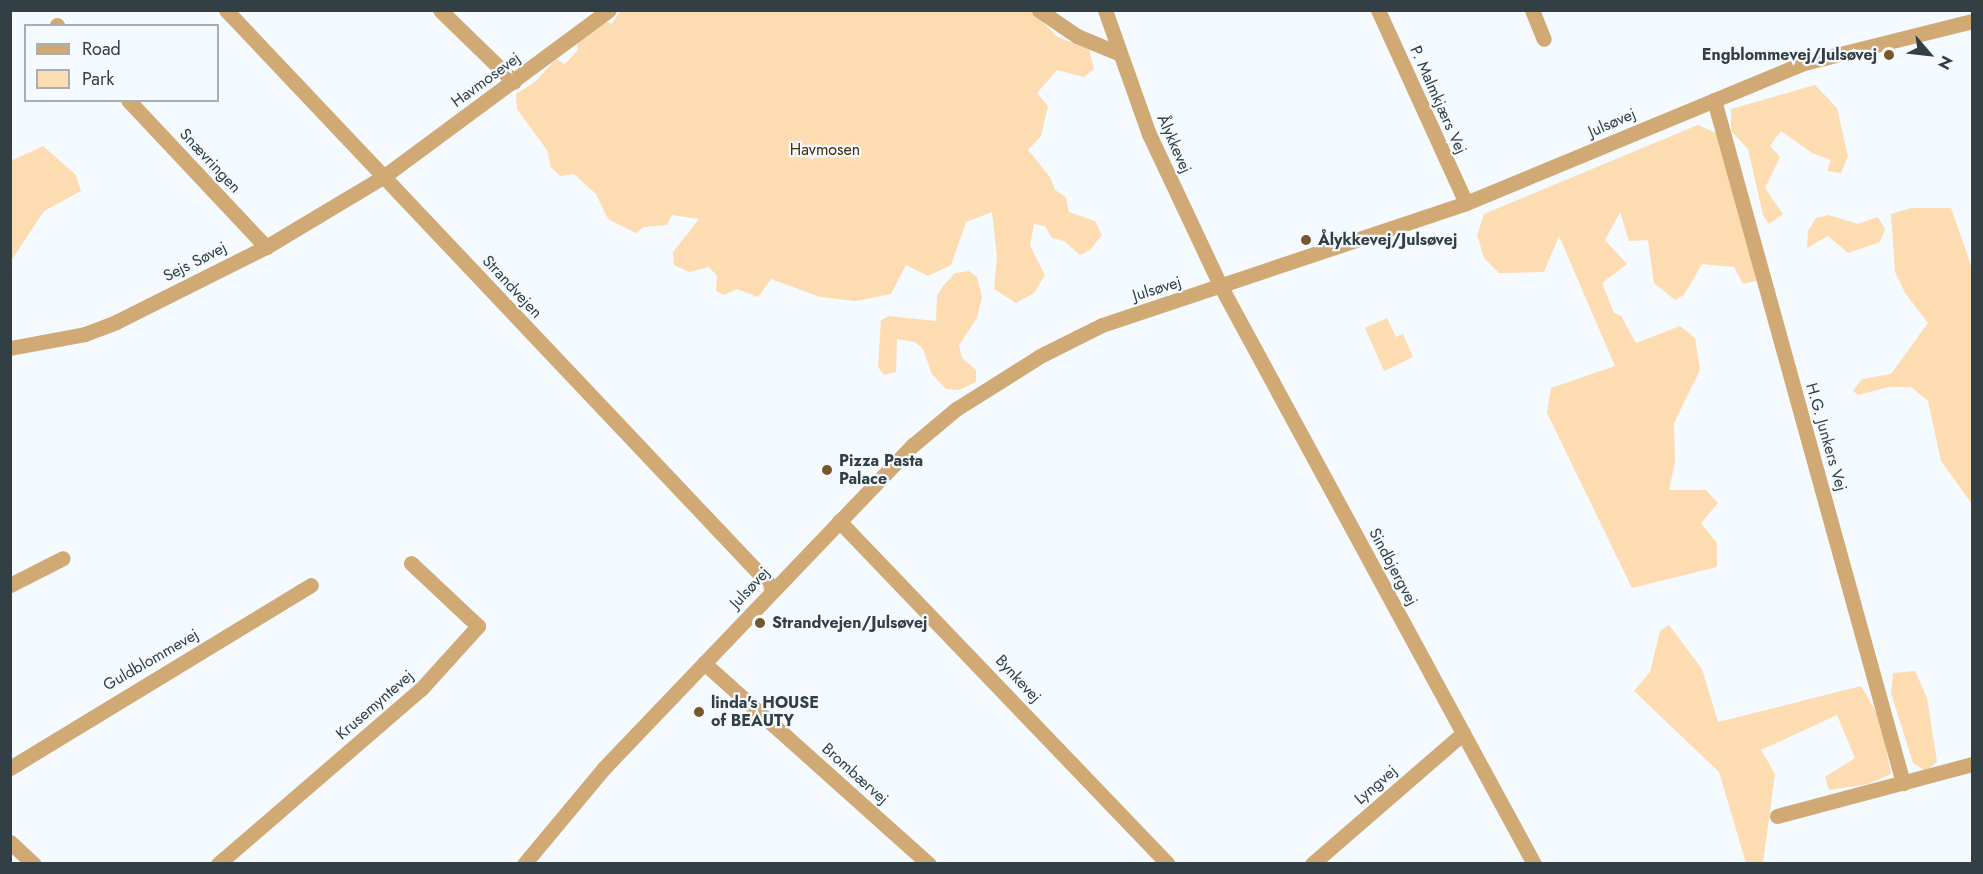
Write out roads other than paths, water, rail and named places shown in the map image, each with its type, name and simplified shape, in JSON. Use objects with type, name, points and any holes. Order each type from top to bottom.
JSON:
[{"type":"street","name":"Strandvejen","points":[[226,10],[774,589]]},
{"type":"street","points":[[440,10],[514,82]]},
{"type":"street","name":"Havmosevej","points":[[382,177],[609,10]]},
{"type":"street","points":[[1039,10],[1077,36],[1118,53]]},
{"type":"street","name":"Ålykkevej","points":[[1105,10],[1118,53],[1149,134],[1221,287]]},
{"type":"street","name":"P. Malmkjærs Vej","points":[[1378,10],[1466,203]]},
{"type":"street","points":[[1532,10],[1544,39]]},
{"type":"street","name":"Julsøvej","points":[[524,864],[596,776],[913,445],[956,408],[1040,356],[1102,325],[1466,203],[1804,63],[1972,21]]},
{"type":"street","name":"H.G. Junkers Vej","points":[[1713,100],[1903,783]]},
{"type":"street","name":"Snævringen","points":[[130,102],[266,247]]},
{"type":"street","name":"Sejs Søvej","points":[[10,348],[85,334],[116,322],[266,247],[382,177]]},
{"type":"street","name":"Sindbjergvej","points":[[1221,287],[1534,864]]},
{"type":"street","name":"Bynkevej","points":[[839,521],[1168,864]]},
{"type":"street","points":[[10,585],[63,558]]},
{"type":"street","name":"Krusemyntevej","points":[[218,864],[422,689],[478,627],[411,562]]},
{"type":"street","name":"Guldblommevej","points":[[10,768],[311,585]]},
{"type":"street","name":"Brombærvej","points":[[704,663],[929,864]]},
{"type":"street","name":"Lyngvej","points":[[1312,864],[1463,733]]},
{"type":"street","points":[[1777,816],[1972,764]]},
{"type":"street","points":[[12,846],[34,864]]},
{"type":"place","name":"Engblommevej/Julsøvej","points":[[1889,55]]},
{"type":"place","name":"Ålykkevej/Julsøvej","points":[[1306,240]]},
{"type":"place","name":"Pizza Pasta Palace","points":[[827,470]]},
{"type":"place","name":"Strandvejen/Julsøvej","points":[[760,623]]},
{"type":"place","name":"linda's HOUSE of BEAUTY","points":[[699,712]]},
{"type":"park label","name":"Havmosen","points":[[825,150]]}]
